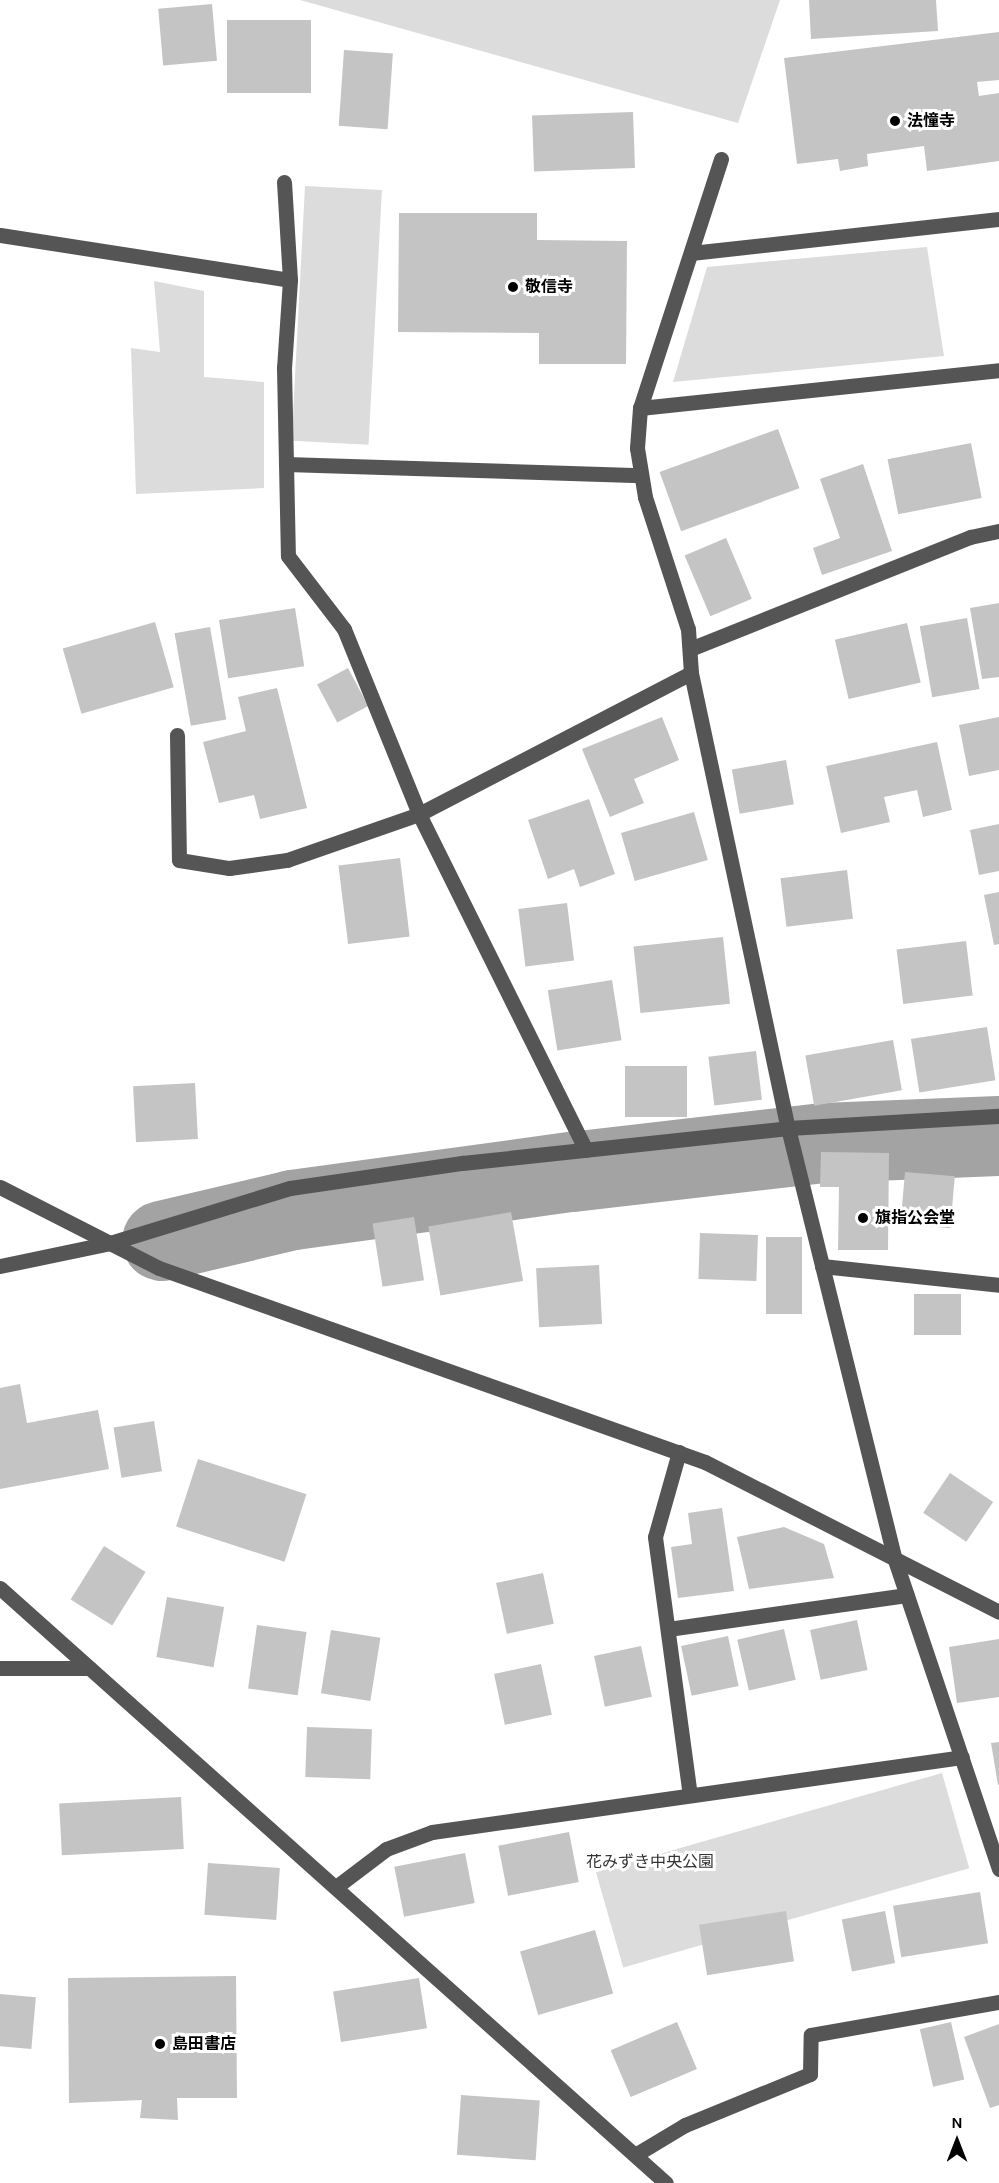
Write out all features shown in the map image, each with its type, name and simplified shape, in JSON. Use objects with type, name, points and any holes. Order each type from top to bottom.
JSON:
[{"type":"street","points":[[721,159],[640,408],[637,448],[641,476],[688,629],[691,673],[788,1128],[895,1560],[999,1869]]},
{"type":"street","points":[[284,182],[290,280],[284,368],[288,556],[344,629],[419,814],[586,1150]]},
{"type":"street","points":[[692,253],[999,219]]},
{"type":"street","points":[[0,235],[290,280]]},
{"type":"street","points":[[640,408],[999,370]]},
{"type":"street","points":[[286,465],[641,476]]},
{"type":"street","points":[[690,649],[970,537],[999,531]]},
{"type":"street","points":[[177,735],[179,860],[229,868],[287,860],[419,814],[691,673]]},
{"type":"street","points":[[0,1266],[110,1243],[290,1188],[586,1150],[788,1128],[999,1116]]},
{"type":"street","points":[[0,1187],[159,1268],[679,1452],[999,1612]]},
{"type":"street","points":[[822,1266],[999,1285]]},
{"type":"street","points":[[679,1452],[655,1537],[690,1795]]},
{"type":"street","points":[[0,1588],[666,2183]]},
{"type":"street","points":[[668,1629],[907,1595]]},
{"type":"street","points":[[0,1668],[89,1668]]},
{"type":"street","points":[[336,1887],[386,1849],[432,1832],[962,1757]]},
{"type":"street","points":[[635,2155],[685,2126],[810,2074],[811,2035],[999,2002]]},
{"type":"green space","points":[[300,0],[780,0],[738,123]]},
{"type":"green space","points":[[305,186],[382,190],[369,445],[292,441]]},
{"type":"green space","points":[[927,247],[944,356],[673,382],[707,267]]},
{"type":"green space","points":[[154,281],[204,291],[204,377],[264,382],[264,488],[136,494],[131,348],[160,352]]},
{"type":"green space","name":"花みずき中央公園","points":[[942,1773],[969,1868],[623,1967],[596,1872]]},
{"type":"building","points":[[809,0],[936,0],[938,31],[811,39]]},
{"type":"building","points":[[212,4],[217,61],[163,65],[158,9]]},
{"type":"building","points":[[227,20],[311,20],[311,93],[227,93]]},
{"type":"building","name":"法憧寺","points":[[999,32],[999,80],[977,82],[979,96],[999,93],[999,161],[927,171],[924,146],[867,154],[868,166],[840,171],[838,159],[797,164],[784,58]]},
{"type":"building","points":[[344,50],[393,53],[388,129],[339,126]]},
{"type":"building","points":[[633,112],[635,168],[534,171],[532,116]]},
{"type":"building","name":"敬信寺","points":[[399,213],[537,213],[537,240],[627,241],[626,364],[539,364],[539,333],[398,332]]},
{"type":"building","points":[[778,429],[800,488],[681,531],[660,472]]},
{"type":"building","points":[[971,443],[982,498],[898,514],[888,459]]},
{"type":"building","points":[[863,464],[892,551],[822,575],[813,548],[840,538],[820,479]]},
{"type":"building","points":[[726,538],[752,599],[710,616],[685,556]]},
{"type":"building","points":[[999,603],[999,677],[982,679],[970,608]]},
{"type":"building","points":[[295,608],[304,666],[228,678],[219,620]]},
{"type":"building","points":[[967,618],[980,689],[932,697],[920,626]]},
{"type":"building","points":[[155,622],[174,687],[81,714],[63,648]]},
{"type":"building","points":[[907,623],[921,682],[849,699],[835,640]]},
{"type":"building","points":[[210,627],[226,720],[191,726],[175,633]]},
{"type":"building","points":[[348,668],[368,706],[337,722],[317,684]]},
{"type":"building","points":[[277,688],[307,808],[260,819],[254,795],[219,803],[203,742],[246,731],[238,697]]},
{"type":"building","points":[[662,717],[679,760],[634,779],[644,803],[610,817],[582,749]]},
{"type":"building","points":[[999,717],[999,770],[969,776],[959,725]]},
{"type":"building","points":[[937,742],[952,810],[923,817],[917,790],[884,797],[890,822],[841,833],[826,766]]},
{"type":"building","points":[[786,760],[794,804],[740,814],[732,770]]},
{"type":"building","points":[[589,799],[615,874],[580,887],[574,869],[548,879],[528,820]]},
{"type":"building","points":[[694,812],[708,860],[635,881],[621,833]]},
{"type":"building","points":[[999,824],[999,871],[979,875],[970,830]]},
{"type":"building","points":[[400,858],[410,936],[348,944],[338,866]]},
{"type":"building","points":[[847,870],[853,919],[786,927],[780,878]]},
{"type":"building","points":[[999,892],[999,944],[994,945],[984,895]]},
{"type":"building","points":[[567,903],[574,961],[525,967],[518,909]]},
{"type":"building","points":[[723,937],[730,1004],[640,1013],[633,946]]},
{"type":"building","points":[[966,941],[973,996],[903,1004],[897,950]]},
{"type":"building","points":[[612,980],[622,1040],[557,1050],[548,990]]},
{"type":"building","points":[[987,1027],[995,1080],[919,1092],[911,1039]]},
{"type":"building","points":[[893,1040],[902,1090],[814,1106],[805,1055]]},
{"type":"building","points":[[756,1051],[762,1100],[714,1105],[708,1057]]},
{"type":"building","points":[[625,1066],[687,1066],[687,1117],[625,1117]]},
{"type":"building","points":[[195,1083],[198,1139],[136,1142],[133,1086]]},
{"type":"building","name":"旗指公会堂","points":[[821,1152],[889,1153],[888,1250],[838,1250],[839,1187],[820,1187]]},
{"type":"building","points":[[905,1172],[955,1176],[950,1228],[900,1224]]},
{"type":"building","points":[[511,1212],[523,1281],[440,1296],[428,1227]]},
{"type":"building","points":[[414,1217],[424,1280],[383,1287],[373,1224]]},
{"type":"building","points":[[700,1233],[758,1235],[756,1281],[698,1279]]},
{"type":"building","points":[[766,1237],[802,1237],[802,1314],[766,1314]]},
{"type":"building","points":[[599,1265],[602,1324],[539,1327],[536,1268]]},
{"type":"building","points":[[914,1294],[961,1294],[961,1335],[914,1335]]},
{"type":"building","points":[[20,1384],[27,1423],[98,1410],[109,1469],[0,1489],[0,1388]]},
{"type":"building","points":[[154,1421],[162,1471],[121,1478],[114,1427]]},
{"type":"building","points":[[198,1459],[306,1494],[284,1562],[176,1527]]},
{"type":"building","points":[[950,1473],[993,1502],[966,1542],[923,1513]]},
{"type":"building","points":[[722,1508],[734,1591],[678,1598],[671,1547],[692,1544],[688,1513]]},
{"type":"building","points":[[784,1527],[824,1544],[834,1578],[749,1589],[737,1537]]},
{"type":"building","points":[[104,1546],[146,1572],[112,1625],[71,1599]]},
{"type":"building","points":[[543,1573],[554,1624],[507,1634],[496,1583]]},
{"type":"building","points":[[167,1597],[224,1607],[214,1667],[156,1657]]},
{"type":"building","points":[[857,1620],[868,1670],[821,1680],[810,1630]]},
{"type":"building","points":[[257,1625],[307,1632],[298,1695],[248,1688]]},
{"type":"building","points":[[784,1629],[796,1680],[749,1690],[737,1640]]},
{"type":"building","points":[[331,1630],[380,1638],[370,1701],[321,1693]]},
{"type":"building","points":[[728,1636],[739,1686],[692,1696],[681,1646]]},
{"type":"building","points":[[999,1639],[999,1697],[957,1703],[949,1647]]},
{"type":"building","points":[[641,1646],[652,1697],[605,1707],[594,1656]]},
{"type":"building","points":[[541,1664],[552,1715],[505,1725],[494,1674]]},
{"type":"building","points":[[307,1727],[372,1729],[370,1779],[305,1777]]},
{"type":"building","points":[[999,1742],[999,1785],[998,1785],[991,1743]]},
{"type":"building","points":[[181,1797],[184,1849],[62,1855],[59,1803]]},
{"type":"building","points":[[569,1832],[579,1882],[508,1896],[498,1846]]},
{"type":"building","points":[[465,1853],[475,1903],[404,1917],[394,1867]]},
{"type":"building","points":[[208,1863],[280,1868],[276,1920],[204,1915]]},
{"type":"building","points":[[980,1892],[988,1943],[901,1957],[893,1906]]},
{"type":"building","points":[[786,1911],[794,1961],[707,1975],[699,1925]]},
{"type":"building","points":[[885,1911],[895,1963],[852,1971],[842,1919]]},
{"type":"building","points":[[595,1930],[613,1993],[538,2015],[520,1951]]},
{"type":"building","points":[[236,1976],[237,2098],[177,2098],[178,2120],[140,2118],[142,2100],[69,2103],[68,1978]]},
{"type":"building","points":[[419,1978],[427,2028],[341,2042],[333,1992]]},
{"type":"building","points":[[0,1994],[36,1997],[31,2049],[0,2046]]},
{"type":"building","points":[[677,2022],[697,2069],[631,2097],[611,2050]]},
{"type":"building","points":[[951,2022],[964,2079],[933,2087],[920,2029]]},
{"type":"building","points":[[999,2024],[999,2105],[990,2108],[964,2037]]},
{"type":"building","points":[[461,2095],[540,2101],[536,2160],[457,2155]]},
{"type":"waterway","points":[[162,1241],[293,1210],[572,1172],[823,1143],[999,1136]]},
{"type":"place","name":"法憧寺","points":[[895,121]]},
{"type":"place","name":"敬信寺","points":[[513,287]]},
{"type":"place","name":"旗指公会堂","points":[[863,1218]]},
{"type":"place","name":"島田書店","points":[[160,2044]]}]
